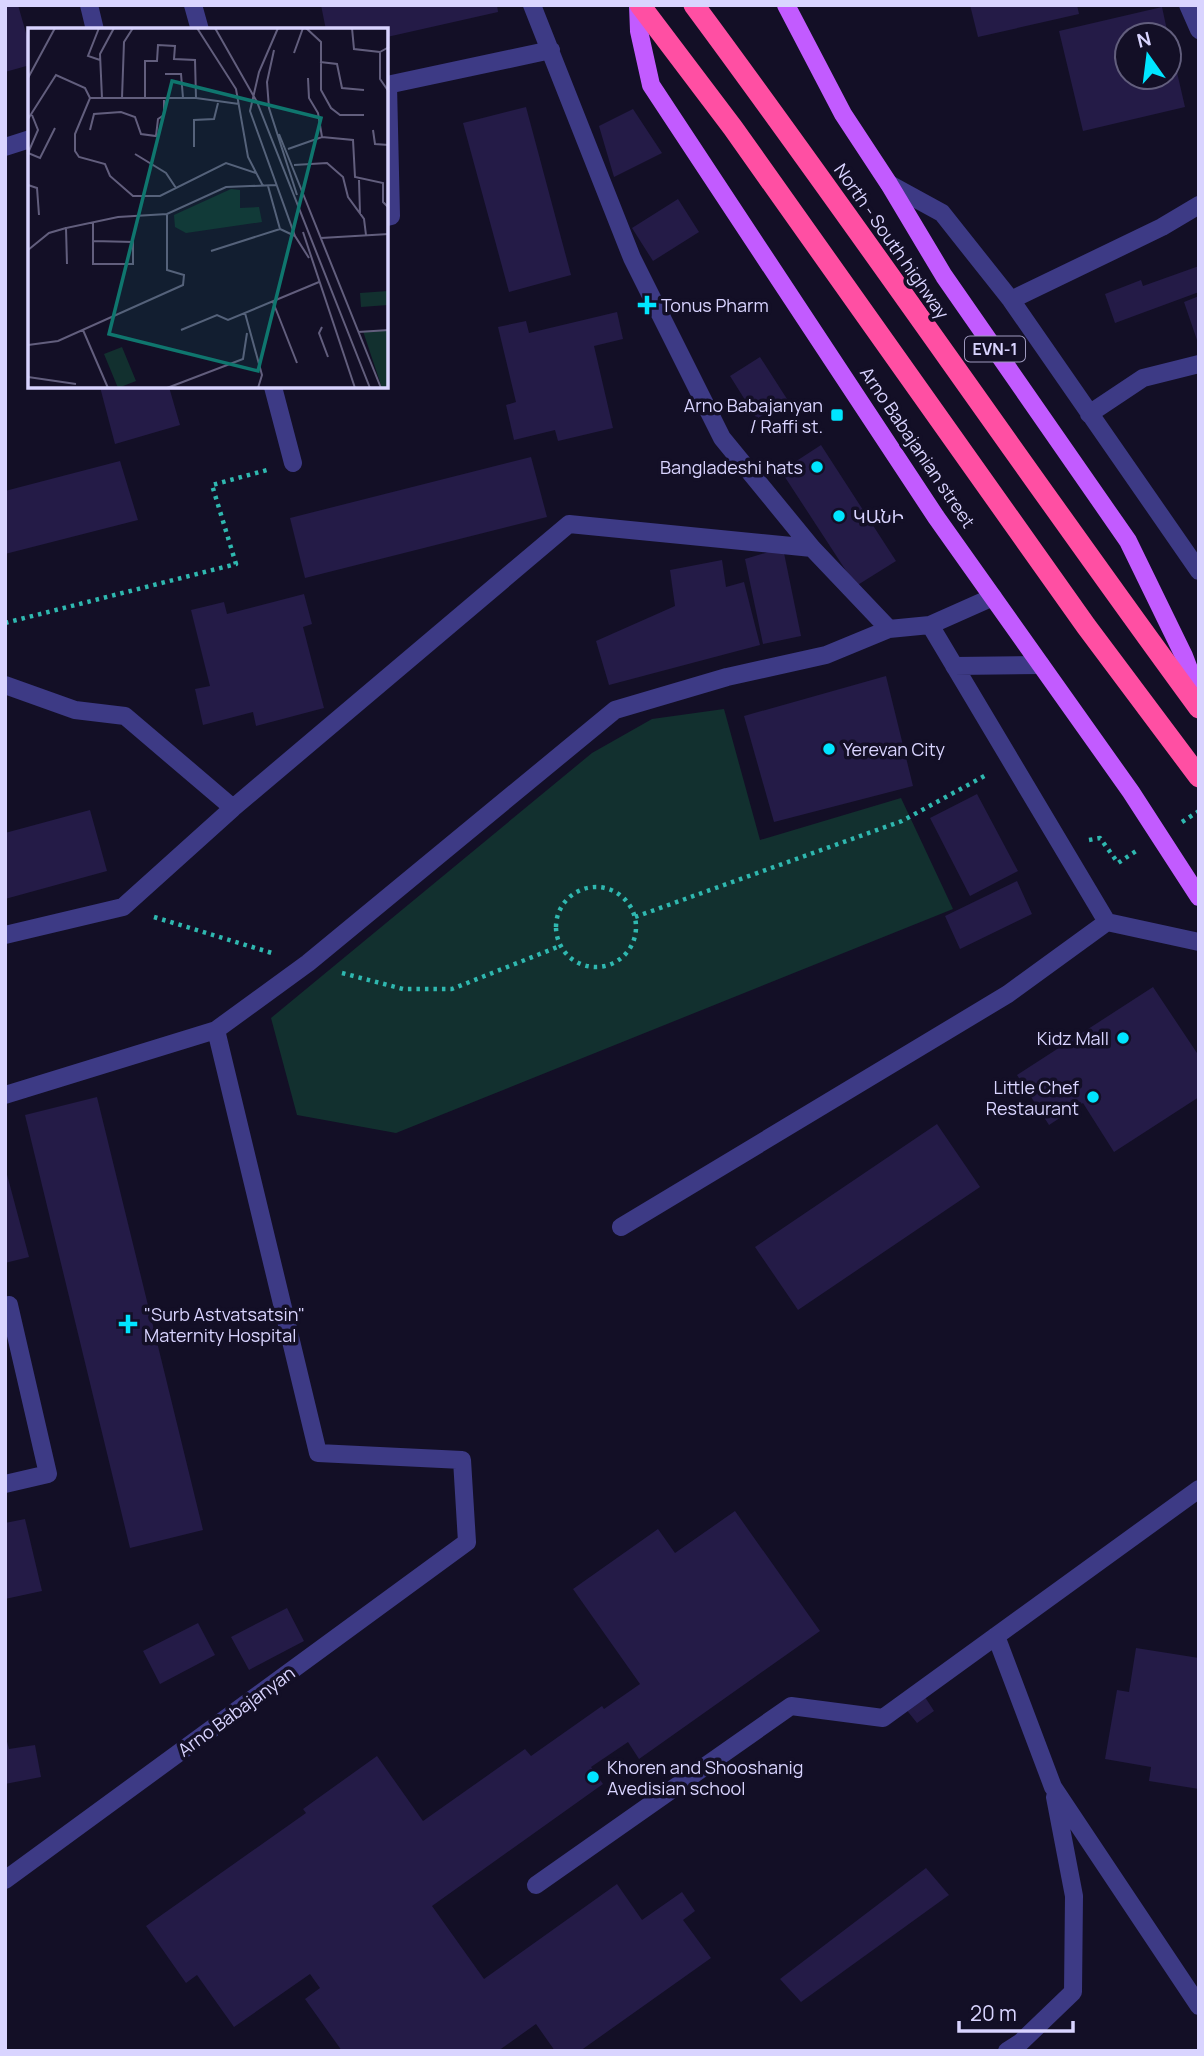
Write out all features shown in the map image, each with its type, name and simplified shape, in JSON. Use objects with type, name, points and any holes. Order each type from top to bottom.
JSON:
[{"type":"highway","points":[[639,5],[649,31]]},
{"type":"highway","name":"North - South highway","points":[[694,5],[797,143],[991,421],[1199,708]]},
{"type":"highway","name":"Arno Babajanian street","points":[[649,31],[733,128],[1086,626],[1199,777]]},
{"type":"main road","name":"EVN-1","points":[[786,5],[843,114],[890,184],[944,276],[1128,541],[1184,656],[1199,695]]},
{"type":"main road","name":"Arno Babajanian street","points":[[649,31],[651,85],[936,517],[1131,792],[1199,897]]},
{"type":"lane","points":[[89,5],[95,28]]},
{"type":"lane","points":[[193,5],[199,28]]},
{"type":"lane","points":[[532,5],[632,258],[722,438],[813,548],[888,629]]},
{"type":"lane","points":[[1188,5],[1199,30]]},
{"type":"lane","points":[[388,85],[551,50]]},
{"type":"lane","points":[[388,118],[391,216],[388,217]]},
{"type":"lane","points":[[5,147],[28,140]]},
{"type":"lane","points":[[890,184],[942,213],[1011,300],[1199,571]]},
{"type":"lane","points":[[1011,300],[1162,227],[1199,205]]},
{"type":"lane","points":[[1089,414],[1143,378],[1199,364]]},
{"type":"lane","points":[[273,388],[293,463]]},
{"type":"lane","points":[[5,935],[123,907],[233,808],[569,524],[813,548]]},
{"type":"lane","points":[[5,1095],[216,1030],[308,963],[615,710],[727,677],[826,655],[888,629],[930,625],[993,597]]},
{"type":"lane","points":[[930,625],[1107,922],[1199,942]]},
{"type":"lane","points":[[954,666],[1041,665]]},
{"type":"lane","points":[[5,685],[75,710],[125,716],[233,808]]},
{"type":"lane","points":[[621,1227],[1008,994],[1107,922]]},
{"type":"lane","name":"Arno Babajanyan","points":[[5,1880],[467,1542],[463,1460],[318,1453],[216,1030]]},
{"type":"lane","points":[[5,1306],[9,1305],[48,1474],[5,1484]]},
{"type":"lane","points":[[536,1885],[791,1706],[883,1718],[1196,1496]]},
{"type":"lane","points":[[996,1636],[1053,1787],[1074,1896],[1073,1992],[1021,2042],[1007,2051]]},
{"type":"lane","points":[[1053,1787],[1199,2006]]},
{"type":"path","points":[[5,622],[236,564],[212,485],[293,463]]},
{"type":"path","points":[[635,917],[902,821],[1010,762]]},
{"type":"path","points":[[1100,838],[1118,863]]},
{"type":"path","points":[[607,887],[630,904],[635,917],[633,942],[626,953],[604,967],[579,964],[560,946],[555,934],[559,908],[579,889],[607,887]]},
{"type":"path","points":[[123,907],[403,989],[452,989],[560,946]]},
{"type":"green space","points":[[724,709],[760,840],[901,798],[953,909],[396,1133],[297,1115],[271,1018],[592,753],[652,719]]},
{"type":"building","points":[[5,5],[18,5],[28,40],[28,66],[5,72]]},
{"type":"building","points":[[321,5],[497,5],[498,12],[388,37],[388,28],[326,28]]},
{"type":"building","points":[[970,5],[1077,5],[1079,14],[978,37]]},
{"type":"building","points":[[1162,7],[1165,21],[1113,21],[1113,91],[1181,91],[1185,107],[1083,131],[1059,31]]},
{"type":"building","points":[[526,107],[571,275],[509,292],[463,123]]},
{"type":"building","points":[[633,109],[662,153],[614,177],[599,126]]},
{"type":"building","points":[[678,199],[699,232],[653,261],[632,228]]},
{"type":"building","points":[[1199,266],[1199,292],[1115,323],[1105,294],[1141,280],[1143,286]]},
{"type":"building","points":[[1199,296],[1199,343],[1198,343],[1184,302]]},
{"type":"building","points":[[617,312],[623,339],[594,346],[613,428],[558,441],[555,430],[514,440],[506,405],[516,402],[498,327],[526,321],[529,333]]},
{"type":"building","points":[[760,357],[787,399],[757,419],[730,376]]},
{"type":"building","points":[[100,388],[169,388],[180,425],[115,444]]},
{"type":"building","name":"ԿԱՆԻ","points":[[821,445],[896,561],[856,586],[781,471]]},
{"type":"building","points":[[531,457],[547,517],[305,578],[290,518]]},
{"type":"building","points":[[120,461],[138,520],[5,554],[5,491]]},
{"type":"building","points":[[775,550],[784,553],[801,636],[763,644],[745,559]]},
{"type":"building","points":[[722,560],[726,587],[744,582],[760,645],[609,685],[596,641],[675,606],[670,570]]},
{"type":"building","points":[[304,594],[312,624],[303,627],[324,708],[256,726],[253,712],[203,725],[195,689],[210,686],[191,610],[224,602],[227,614]]},
{"type":"building","points":[[886,676],[913,786],[774,822],[744,716]]},
{"type":"building","points":[[977,794],[1018,871],[970,896],[930,818]]},
{"type":"building","points":[[90,810],[107,871],[5,899],[5,833]]},
{"type":"building","points":[[1017,881],[1032,914],[960,949],[945,916]]},
{"type":"building","points":[[1153,987],[1199,1056],[1199,1097],[1114,1152],[1083,1103],[1049,1125],[1017,1075]]},
{"type":"building","points":[[97,1097],[203,1530],[130,1548],[25,1115]]},
{"type":"building","points":[[937,1124],[980,1187],[798,1310],[755,1247]]},
{"type":"building","points":[[5,1167],[29,1257],[5,1263]]},
{"type":"building","points":[[735,1511],[820,1631],[639,1759],[628,1742],[591,1767],[603,1784],[432,1906],[484,1979],[617,1884],[642,1920],[682,1892],[695,1911],[683,1920],[711,1958],[580,2051],[555,2051],[536,2024],[498,2051],[342,2051],[305,1999],[320,1988],[310,1974],[234,2027],[197,1975],[186,1983],[146,1926],[306,1813],[303,1809],[377,1756],[423,1821],[525,1749],[531,1756],[602,1706],[604,1709],[640,1684],[573,1589],[658,1529],[675,1553]]},
{"type":"building","points":[[25,1519],[42,1591],[5,1599],[5,1523]]},
{"type":"building","points":[[287,1608],[304,1641],[249,1670],[231,1637]]},
{"type":"building","points":[[198,1623],[215,1655],[160,1684],[143,1651]]},
{"type":"building","points":[[1136,1648],[1199,1658],[1199,1789],[1149,1781],[1151,1767],[1105,1759],[1117,1690],[1129,1692]]},
{"type":"building","points":[[923,1694],[934,1711],[917,1723],[905,1708]]},
{"type":"building","points":[[5,1734],[9,1749],[35,1745],[41,1777],[5,1784]]},
{"type":"building","points":[[926,1868],[949,1895],[801,2002],[780,1979]]},
{"type":"place","name":"Tonus Pharm","points":[[647,305]]},
{"type":"place","name":"Arno Babajanyan / Raffi st.","points":[[837,415]]},
{"type":"place","name":"Bangladeshi hats","points":[[817,467]]},
{"type":"place","name":"ԿԱՆԻ","points":[[839,516]]},
{"type":"place","name":"Yerevan City","points":[[829,749]]},
{"type":"place","name":"Kidz Mall","points":[[1123,1038]]},
{"type":"place","name":"Little Chef Restaurant","points":[[1093,1097]]},
{"type":"place","name":"\"Surb Astvatsatsin\" Maternity Hospital","points":[[128,1324]]},
{"type":"place","name":"Khoren and Shooshanig Avedisian school","points":[[593,1777]]}]
